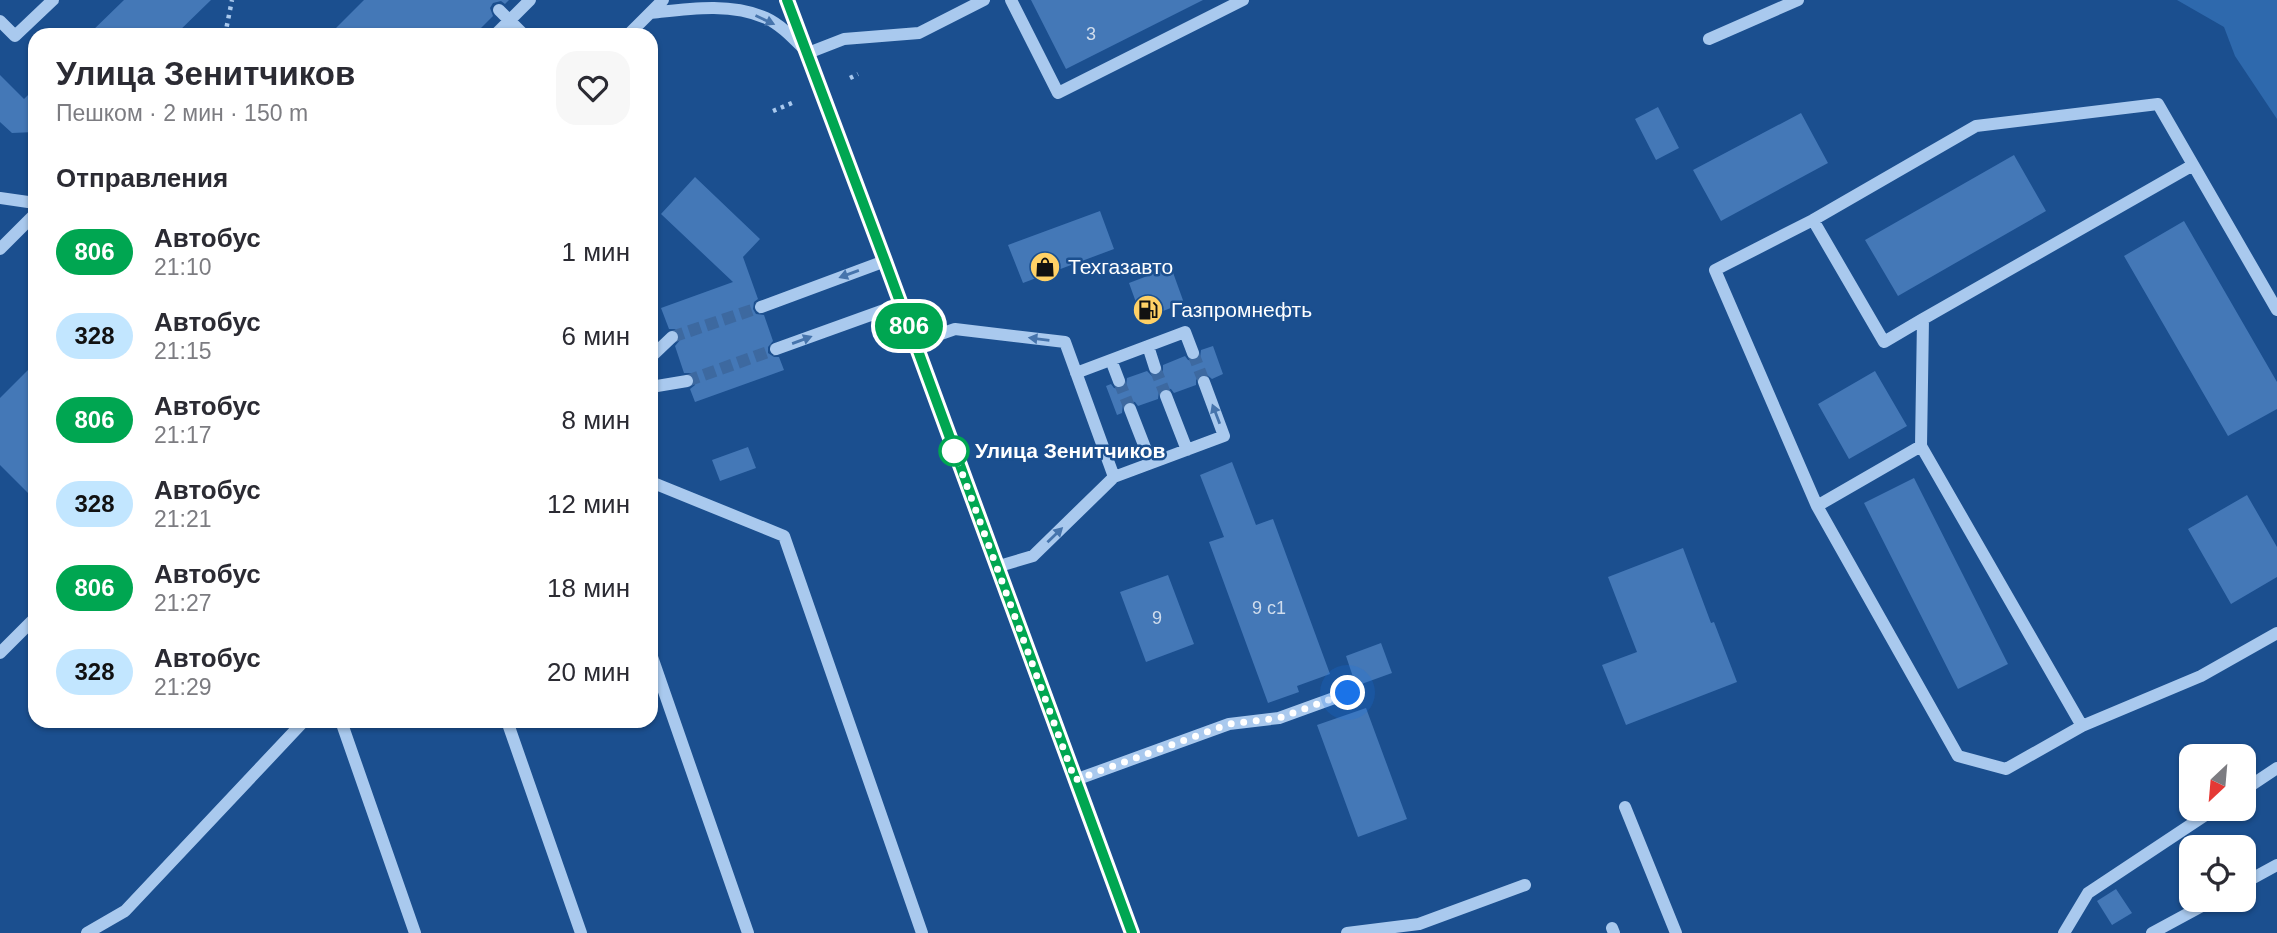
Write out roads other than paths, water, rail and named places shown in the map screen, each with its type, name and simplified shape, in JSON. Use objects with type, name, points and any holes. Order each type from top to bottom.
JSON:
[{"type":"street","points":[[0,21],[15,36],[53,0]]},
{"type":"street","points":[[502,28],[530,0]]},
{"type":"street","points":[[635,28],[663,0]]},
{"type":"street","points":[[787,0],[1131,933]]},
{"type":"street","points":[[808,53],[844,39],[919,33],[984,0]]},
{"type":"street","points":[[1011,0],[1058,93],[1243,0]]},
{"type":"street","points":[[1709,39],[1798,0]]},
{"type":"street","points":[[650,13],[696,8],[735,10],[765,18],[788,33],[808,53]]},
{"type":"street","points":[[499,10],[517,28]]},
{"type":"street","points":[[2277,310],[2158,104],[1976,126],[1813,220],[1715,270],[1817,506],[1958,756],[2006,769],[2082,726],[2202,676],[2277,633]]},
{"type":"street","points":[[1813,220],[1884,342],[2193,164]]},
{"type":"street","points":[[0,198],[28,202]]},
{"type":"street","points":[[0,249],[28,221]]},
{"type":"street","points":[[761,307],[885,261]]},
{"type":"street","points":[[776,349],[901,304]]},
{"type":"street","points":[[1923,319],[1921,446],[2082,726]]},
{"type":"street","points":[[915,343],[955,329],[1065,342],[1114,477]]},
{"type":"street","points":[[1076,373],[1185,332],[1193,353]]},
{"type":"street","points":[[658,350],[671,337]]},
{"type":"street","points":[[1147,346],[1156,368]]},
{"type":"street","points":[[1111,360],[1119,381]]},
{"type":"street","points":[[658,386],[687,381]]},
{"type":"street","points":[[996,567],[1033,556],[1114,477],[1224,436],[1204,382]]},
{"type":"street","points":[[1166,396],[1187,450]]},
{"type":"street","points":[[1130,409],[1151,463]]},
{"type":"street","points":[[1817,506],[1921,446]]},
{"type":"street","points":[[658,485],[784,536],[922,933]]},
{"type":"street","points":[[0,653],[28,625]]},
{"type":"street","points":[[658,674],[748,933]]},
{"type":"street","points":[[1075,780],[1229,724],[1279,718],[1348,693]]},
{"type":"street","points":[[87,933],[125,911],[297,728]]},
{"type":"street","points":[[343,728],[415,933]]},
{"type":"street","points":[[509,728],[581,933]]},
{"type":"street","points":[[2256,782],[2277,768]]},
{"type":"street","points":[[1625,807],[1676,933]]},
{"type":"street","points":[[2064,933],[2088,893],[2196,821]]},
{"type":"street","points":[[2256,876],[2277,865]]},
{"type":"street","points":[[1347,933],[1419,924],[1525,885]]},
{"type":"street","points":[[2152,933],[2191,912]]},
{"type":"tunnel","points":[[672,337],[761,307]]},
{"type":"tunnel","points":[[687,381],[776,349]]},
{"type":"tunnel","points":[[1193,353],[1204,382]]},
{"type":"tunnel","points":[[1155,368],[1166,396]]},
{"type":"tunnel","points":[[1119,381],[1130,409]]},
{"type":"place","name":"Техгазавто","points":[[1045,267]]},
{"type":"place","name":"Газпромнефть","points":[[1148,310]]},
{"type":"place","name":"Улица Зенитчиков","points":[[954,451]]}]
